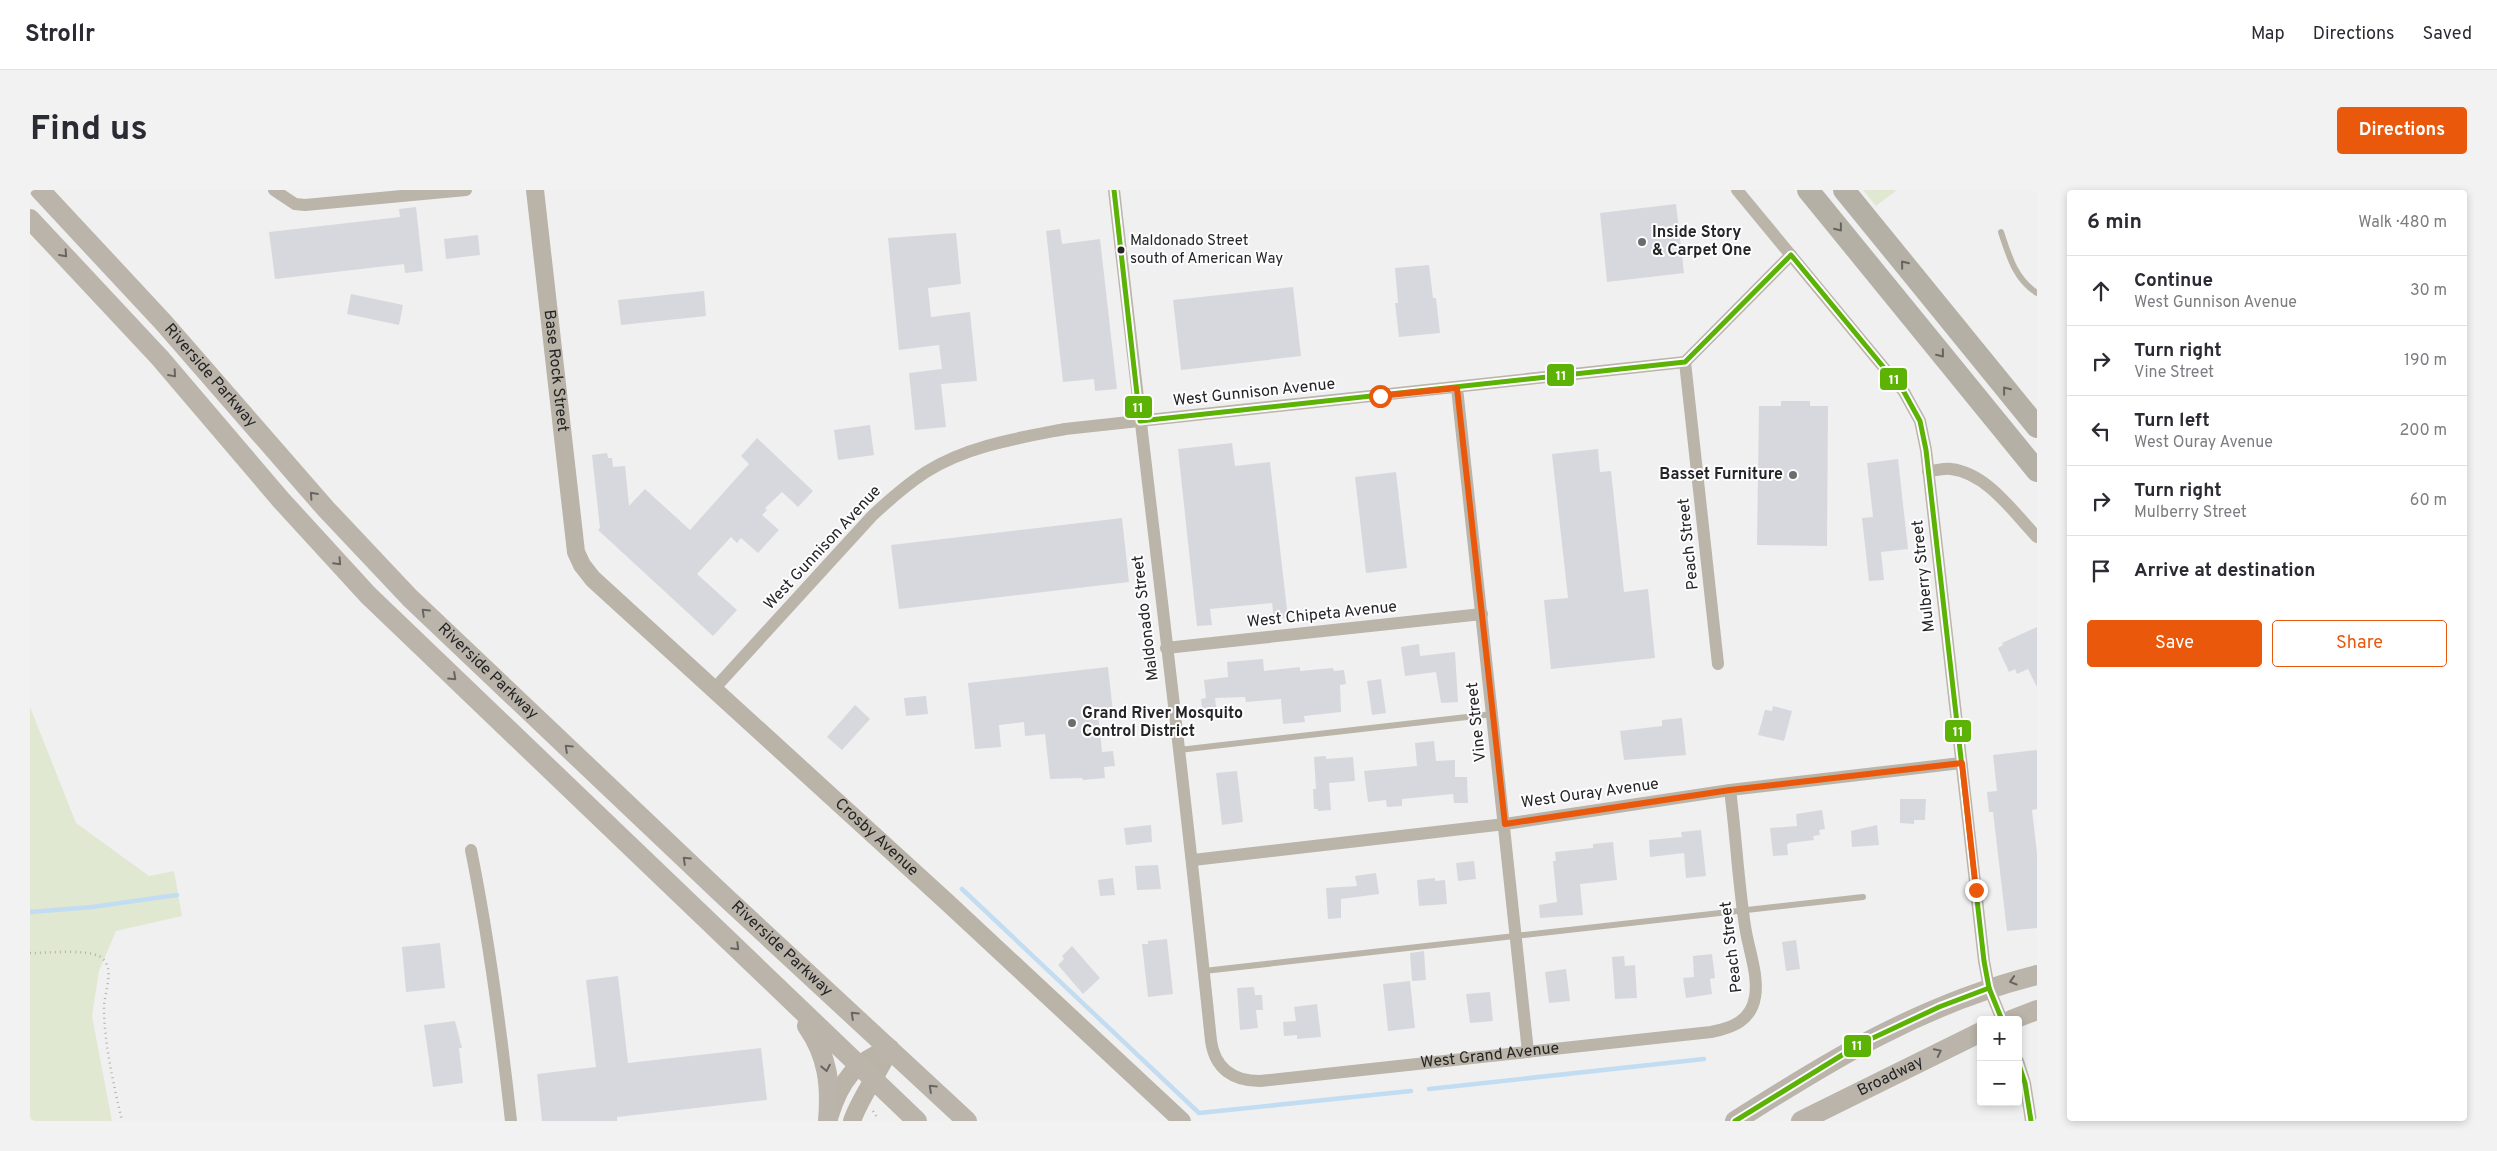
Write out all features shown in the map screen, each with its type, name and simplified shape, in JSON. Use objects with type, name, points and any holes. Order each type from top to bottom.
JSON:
[{"type":"highway","points":[[1808,190],[2037,471]]},
{"type":"highway","points":[[1844,190],[2037,427]]},
{"type":"main road","name":"Riverside Parkway","points":[[40,190],[125,279],[319,502],[404,591],[722,894],[967,1121]]},
{"type":"main road","name":"Riverside Parkway","points":[[30,219],[160,358],[280,500],[368,595],[702,912],[786,996],[917,1121]]},
{"type":"main road","points":[[1736,1121],[1860,1044],[1939,1007],[1990,988],[2037,975]]},
{"type":"main road","points":[[786,996],[815,1038],[825,1059],[830,1082],[828,1121]]},
{"type":"main road","points":[[2021,1016],[2037,1010]]},
{"type":"main road","name":"Broadway","points":[[1801,1121],[1977,1034]]},
{"type":"street","points":[[274,190],[295,204],[305,205],[466,190]]},
{"type":"street","name":"Base Rock Street","points":[[535,190],[576,552]]},
{"type":"street","name":"Maldonado Street","points":[[1115,190],[1166,648],[1193,860],[1213,1053],[1224,1069]]},
{"type":"street","name":"Mulberry Street","points":[[1737,190],[1909,399],[1920,421],[1928,471],[1984,961],[1990,988],[2000,1016]]},
{"type":"street","points":[[1685,362],[1790,254]]},
{"type":"street","name":"West Gunnison Avenue","points":[[714,689],[872,516],[898,492],[927,471],[966,453],[1018,438],[1065,429],[1685,362]]},
{"type":"street","name":"Peach Street","points":[[1685,362],[1718,664]]},
{"type":"street","name":"Vine Street","points":[[1457,388],[1528,1052]]},
{"type":"street","points":[[1928,471],[1951,469],[1976,477],[1988,486],[2037,537]]},
{"type":"street","name":"Crosby Avenue","points":[[576,552],[582,566],[593,579],[1182,1121]]},
{"type":"street","name":"West Chipeta Avenue","points":[[1166,648],[1482,614]]},
{"type":"street","name":"West Ouray Avenue","points":[[1193,860],[1505,824],[1730,790],[1962,763]]},
{"type":"street","name":"Peach Street","points":[[1730,790],[1743,910],[1755,981],[1755,997],[1750,1011]]},
{"type":"street","points":[[471,850],[483,907],[500,1025],[511,1121]]},
{"type":"street","name":"West Grand Avenue","points":[[1224,1069],[1232,1076],[1245,1081],[1260,1081],[1528,1052],[1725,1030],[1736,1026],[1750,1011]]},
{"type":"street","points":[[828,1121],[841,1087],[858,1064],[870,1056],[890,1048]]},
{"type":"street","points":[[852,1121],[861,1099],[874,1080],[890,1048]]},
{"type":"street","points":[[2022,1074],[2031,1121]]},
{"type":"lane","points":[[2001,232],[2010,259],[2019,277],[2037,294]]},
{"type":"lane","points":[[1178,750],[1493,714]]},
{"type":"lane","points":[[1204,971],[1863,897]]},
{"type":"path","points":[[30,953],[83,954],[99,956],[104,961],[109,978],[104,1014],[115,1089],[122,1121]]},
{"type":"green space","points":[[1863,190],[1897,190],[1876,206]]},
{"type":"green space","points":[[30,707],[76,823],[149,876],[174,871],[182,916],[116,931],[99,971],[92,1016],[112,1121],[30,1121]]},
{"type":"building","name":"Inside Story & Carpet One","points":[[1676,204],[1684,273],[1607,282],[1600,213]]},
{"type":"building","points":[[416,207],[423,271],[405,273],[404,264],[275,279],[269,232],[400,217],[399,209]]},
{"type":"building","points":[[1060,229],[1062,244],[1100,239],[1117,389],[1095,391],[1094,379],[1063,382],[1046,231]]},
{"type":"building","points":[[956,233],[961,284],[928,288],[931,317],[970,312],[977,381],[941,384],[946,427],[915,430],[909,373],[942,369],[939,345],[899,350],[888,238]]},
{"type":"building","points":[[478,235],[480,255],[446,259],[444,239]]},
{"type":"building","points":[[1429,265],[1433,298],[1436,298],[1440,333],[1399,337],[1395,303],[1398,303],[1395,268]]},
{"type":"building","points":[[1293,287],[1301,356],[1181,370],[1173,300]]},
{"type":"building","points":[[704,291],[706,316],[621,325],[618,300]]},
{"type":"building","points":[[351,294],[403,305],[399,325],[347,314]]},
{"type":"building","name":"Basset Furniture","points":[[1781,401],[1810,401],[1810,406],[1828,406],[1827,546],[1757,545],[1759,406],[1781,406]]},
{"type":"building","points":[[870,425],[874,455],[838,460],[834,430]]},
{"type":"building","points":[[757,438],[813,491],[798,507],[782,492],[765,508],[767,510],[762,515],[779,530],[758,553],[741,538],[737,543],[731,537],[697,574],[737,610],[713,636],[598,530],[600,528],[592,455],[607,453],[608,458],[612,458],[613,467],[625,466],[629,506],[645,489],[690,530],[749,464],[741,456]]},
{"type":"building","points":[[1232,443],[1235,466],[1270,462],[1288,618],[1274,619],[1272,603],[1210,609],[1212,625],[1197,626],[1178,449]]},
{"type":"building","points":[[1598,449],[1600,472],[1611,471],[1624,592],[1648,589],[1655,658],[1551,669],[1544,600],[1568,598],[1552,454]]},
{"type":"building","points":[[1898,459],[1908,549],[1881,552],[1884,580],[1869,581],[1862,518],[1873,517],[1867,463]]},
{"type":"building","points":[[1396,472],[1407,568],[1366,573],[1355,477]]},
{"type":"building","points":[[1122,518],[1129,582],[899,609],[891,545]]},
{"type":"building","points":[[2037,627],[2037,687],[2028,669],[2017,674],[2015,669],[2009,672],[1998,648],[2003,645],[2002,643]]},
{"type":"building","points":[[1419,644],[1420,656],[1455,652],[1458,702],[1441,703],[1436,672],[1405,676],[1401,647]]},
{"type":"building","points":[[1263,659],[1264,671],[1300,667],[1300,671],[1333,668],[1334,671],[1344,670],[1346,684],[1340,685],[1341,712],[1304,716],[1305,722],[1283,724],[1281,699],[1246,702],[1245,697],[1215,698],[1217,714],[1203,715],[1201,699],[1206,698],[1204,680],[1228,677],[1227,662]]},
{"type":"building","name":"Grand River Mosquito Control District","points":[[1108,667],[1113,712],[1098,714],[1102,752],[1113,751],[1115,766],[1104,767],[1105,778],[1083,780],[1082,778],[1050,779],[1045,734],[1025,736],[1024,722],[999,725],[1001,747],[975,749],[968,683]]},
{"type":"building","points":[[1381,679],[1386,713],[1372,715],[1367,681]]},
{"type":"building","points":[[926,696],[928,714],[906,716],[904,698]]},
{"type":"building","points":[[855,705],[870,719],[842,750],[827,737]]},
{"type":"building","points":[[1773,706],[1792,711],[1784,741],[1758,735],[1765,710],[1772,711]]},
{"type":"building","points":[[1682,718],[1686,755],[1624,760],[1620,731],[1662,726],[1662,720]]},
{"type":"building","points":[[1434,741],[1436,761],[1455,760],[1455,777],[1467,777],[1468,803],[1454,803],[1453,794],[1402,799],[1402,806],[1387,807],[1386,800],[1368,802],[1364,771],[1417,766],[1415,743]]},
{"type":"building","points":[[2037,750],[2037,809],[2032,810],[2037,854],[2037,928],[2007,931],[1993,812],[1989,812],[1987,792],[1997,791],[1993,755]]},
{"type":"building","points":[[1326,756],[1326,759],[1353,757],[1355,781],[1329,783],[1331,810],[1318,811],[1318,809],[1314,809],[1313,789],[1316,789],[1314,757]]},
{"type":"building","points":[[1237,771],[1243,822],[1222,825],[1216,773]]},
{"type":"building","points":[[1900,799],[1926,799],[1925,820],[1914,820],[1914,824],[1900,823]]},
{"type":"building","points":[[1822,810],[1825,829],[1819,830],[1820,835],[1813,836],[1814,840],[1789,843],[1787,845],[1788,855],[1773,856],[1770,828],[1797,826],[1796,814]]},
{"type":"building","points":[[1151,825],[1152,842],[1126,845],[1124,828]]},
{"type":"building","points":[[1877,825],[1879,845],[1852,847],[1851,831]]},
{"type":"building","points":[[1701,830],[1706,876],[1686,878],[1684,853],[1650,857],[1649,840],[1682,837],[1681,832]]},
{"type":"building","points":[[1613,842],[1617,880],[1580,884],[1583,915],[1540,918],[1539,905],[1557,902],[1553,861],[1556,861],[1555,852],[1593,848],[1593,844]]},
{"type":"building","points":[[1474,861],[1476,879],[1458,881],[1456,863]]},
{"type":"building","points":[[1158,865],[1161,889],[1137,890],[1135,866]]},
{"type":"building","points":[[1376,873],[1379,894],[1341,899],[1341,918],[1328,919],[1326,888],[1357,886],[1355,876]]},
{"type":"building","points":[[1113,878],[1115,895],[1100,896],[1098,880]]},
{"type":"building","points":[[1435,878],[1435,881],[1445,880],[1447,904],[1419,906],[1417,880]]},
{"type":"building","points":[[1167,939],[1173,994],[1148,997],[1142,944],[1148,944],[1148,941]]},
{"type":"building","points":[[1796,940],[1800,969],[1786,971],[1782,942]]},
{"type":"building","points":[[440,943],[445,988],[406,992],[402,947]]},
{"type":"building","points":[[1072,946],[1100,978],[1083,994],[1058,965],[1064,959],[1062,956]]},
{"type":"building","points":[[1424,951],[1426,980],[1412,981],[1410,953]]},
{"type":"building","points":[[1712,954],[1715,978],[1710,979],[1712,994],[1686,998],[1683,978],[1694,977],[1693,956]]},
{"type":"building","points":[[1624,956],[1625,966],[1635,965],[1637,998],[1615,999],[1612,957]]},
{"type":"building","points":[[1566,969],[1570,1001],[1549,1003],[1545,972]]},
{"type":"building","points":[[618,976],[628,1063],[761,1048],[767,1100],[617,1117],[617,1121],[542,1121],[537,1074],[596,1067],[586,980]]},
{"type":"building","points":[[1410,981],[1415,1028],[1388,1031],[1383,984]]},
{"type":"building","points":[[1254,987],[1255,995],[1262,995],[1263,1010],[1256,1010],[1258,1028],[1240,1030],[1237,988]]},
{"type":"building","points":[[1490,992],[1493,1021],[1470,1023],[1466,994]]},
{"type":"building","points":[[1317,1004],[1321,1037],[1297,1039],[1297,1035],[1284,1036],[1283,1022],[1296,1021],[1294,1007]]},
{"type":"building","points":[[455,1021],[462,1048],[459,1048],[463,1083],[433,1087],[424,1025]]},
{"type":"waterway","points":[[962,889],[1199,1113],[1411,1091]]},
{"type":"waterway","points":[[30,912],[92,907],[177,895]]},
{"type":"waterway","points":[[1429,1089],[1704,1059]]},
{"type":"transit line","name":"11","points":[[1114,190],[1140,421],[1685,362],[1791,255],[1904,392],[1920,421],[1926,450],[1984,961],[1989,988],[2000,1016]]},
{"type":"transit line","name":"11","points":[[1735,1121],[1860,1044],[1939,1007],[1989,988]]},
{"type":"transit line","name":"11","points":[[2022,1074],[2031,1121]]},
{"type":"place","name":"Inside Story & Carpet One","points":[[1642,242]]},
{"type":"place","name":"Maldonado Street south of American Way","points":[[1121,250]]},
{"type":"place","name":"Basset Furniture","points":[[1793,475]]},
{"type":"place","name":"Grand River Mosquito Control District","points":[[1072,723]]},
{"type":"route","points":[[1380,396],[1457,388],[1505,824],[1730,790],[1962,763],[1976,890]]}]
